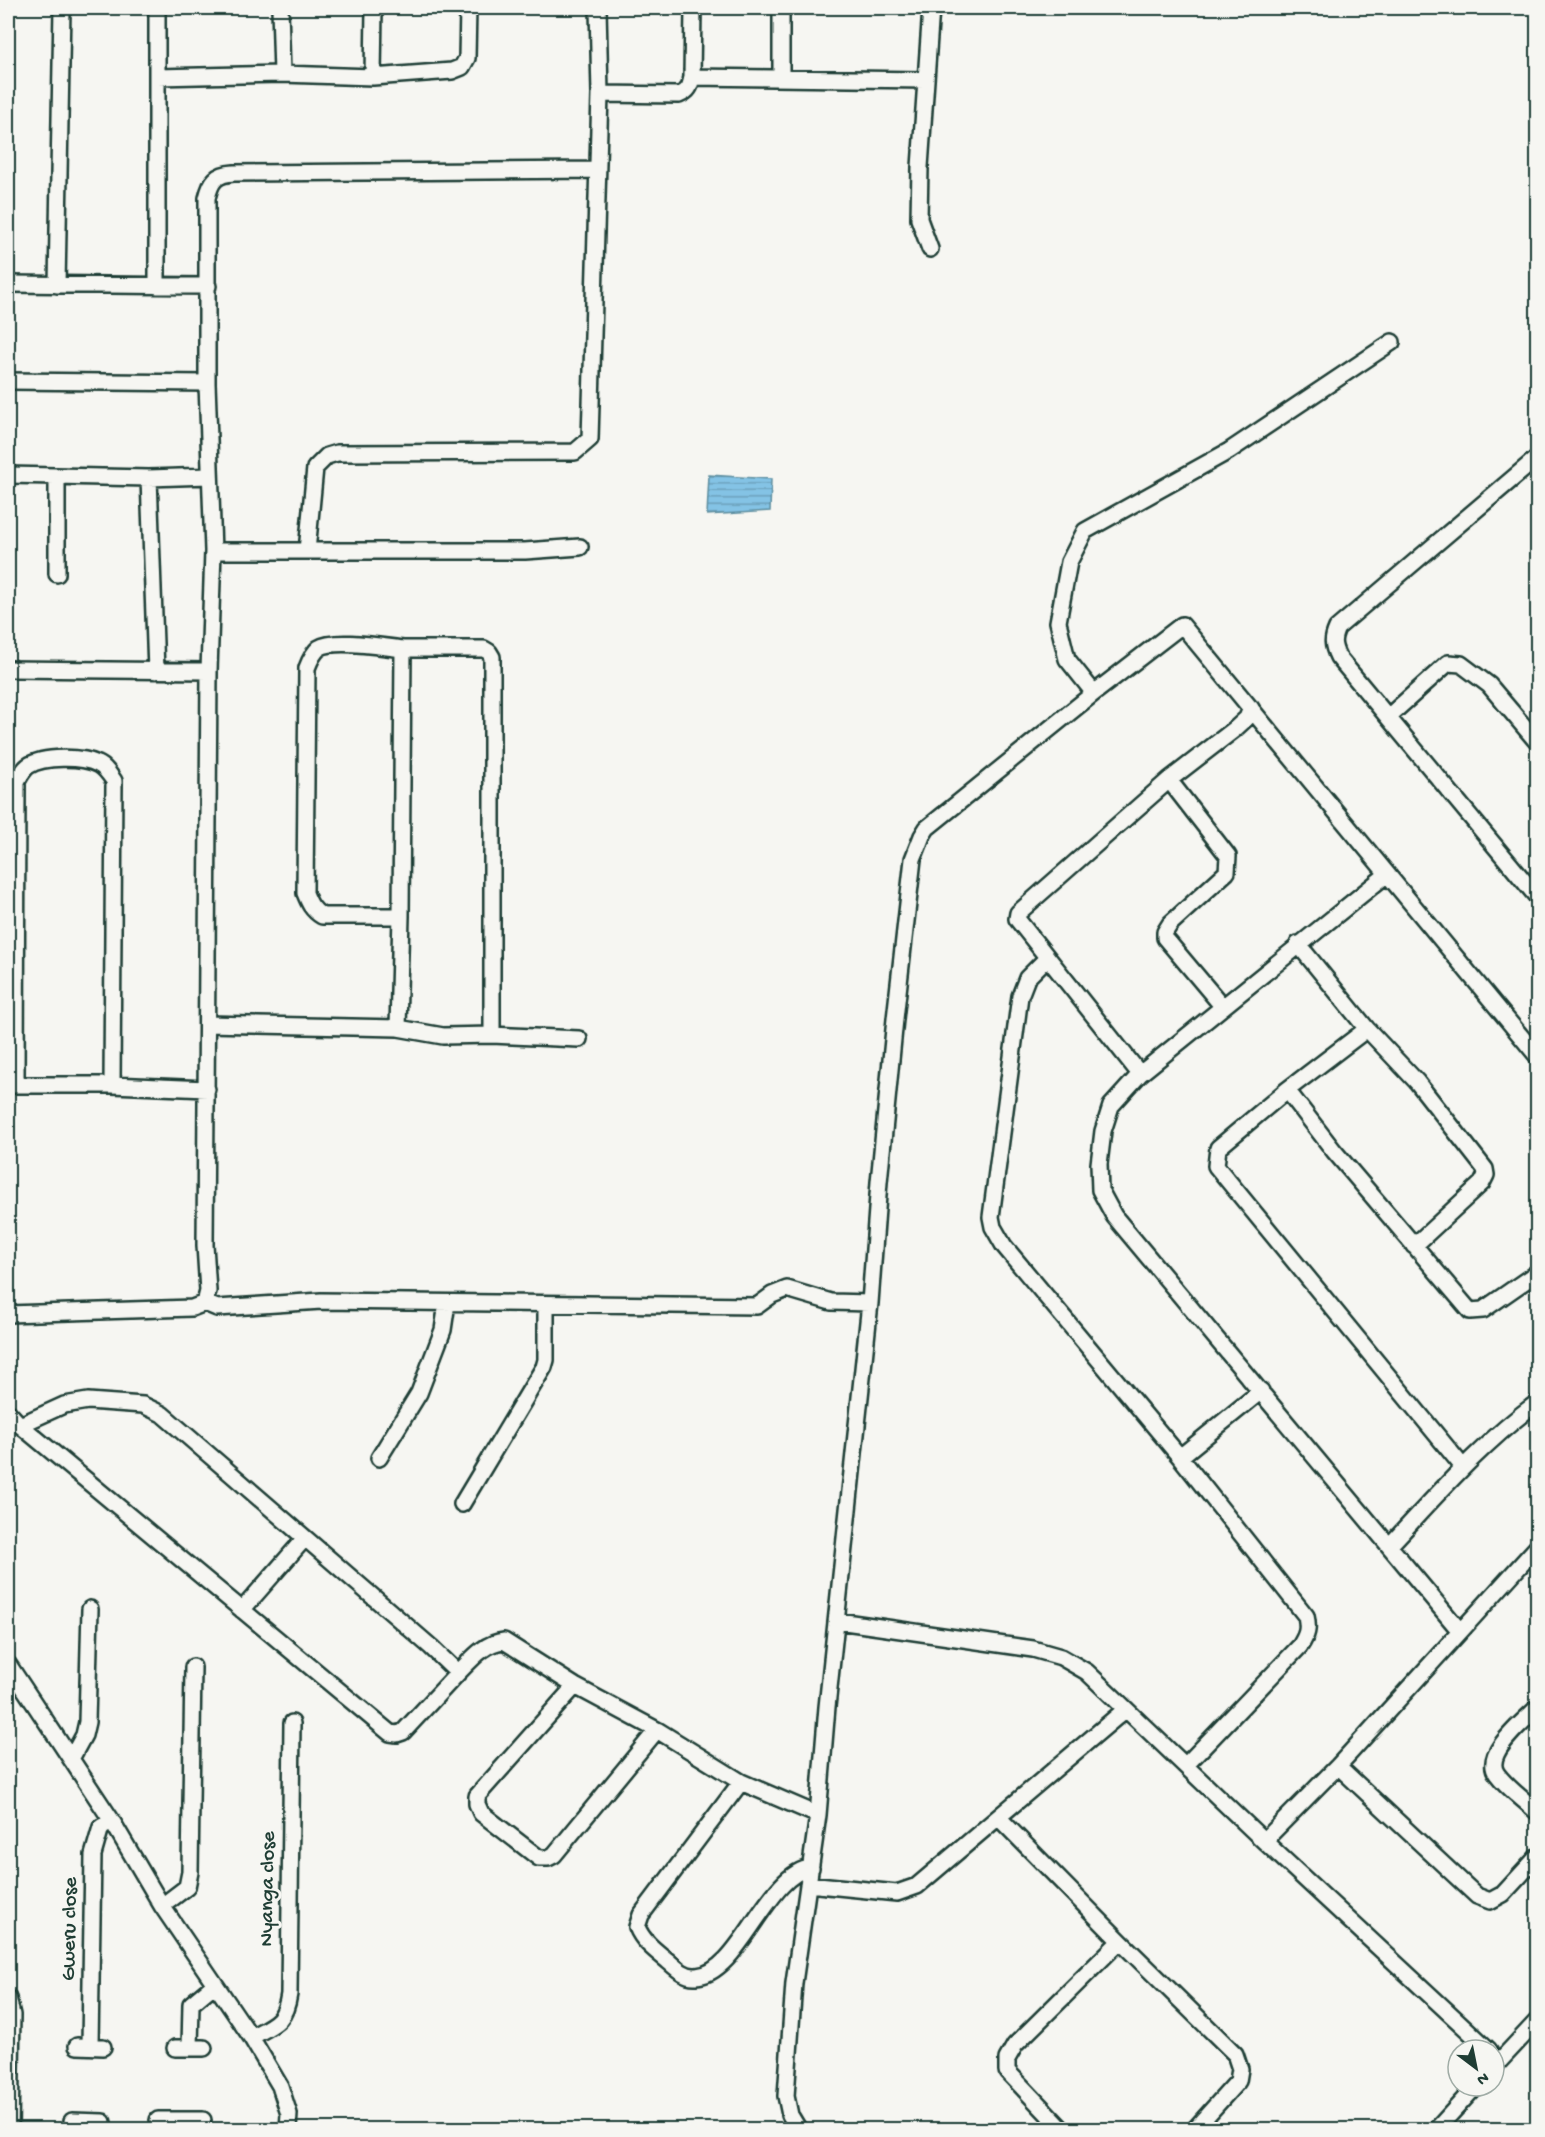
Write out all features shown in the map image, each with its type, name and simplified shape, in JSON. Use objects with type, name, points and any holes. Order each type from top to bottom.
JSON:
[{"type":"street","points":[[57,285],[62,8]]},
{"type":"street","points":[[156,286],[157,8]]},
{"type":"street","points":[[280,8],[282,74]]},
{"type":"street","points":[[373,77],[374,8]]},
{"type":"street","points":[[157,77],[282,74],[373,77],[452,71],[462,67],[467,58],[468,8]]},
{"type":"street","points":[[307,551],[315,468],[327,456],[337,453],[575,452],[590,439],[600,94],[598,8]]},
{"type":"street","points":[[600,94],[679,95],[686,92],[690,87],[692,77],[693,8]]},
{"type":"street","points":[[781,8],[781,77]]},
{"type":"street","points":[[930,249],[919,219],[925,80],[931,8]]},
{"type":"street","points":[[692,77],[925,80]]},
{"type":"street","points":[[205,1303],[208,1291],[206,1245],[209,671],[213,551],[207,383],[207,198],[211,185],[222,174],[598,170]]},
{"type":"street","points":[[8,284],[208,286]]},
{"type":"street","points":[[1094,693],[1067,659],[1058,622],[1070,562],[1085,531],[1229,451],[1392,342]]},
{"type":"street","points":[[8,381],[207,383]]},
{"type":"street","points":[[1538,457],[1337,628],[1333,638],[1333,647],[1338,657],[1538,898]]},
{"type":"street","points":[[8,476],[149,478],[209,476]]},
{"type":"street","points":[[57,476],[57,574]]},
{"type":"street","points":[[149,478],[156,671]]},
{"type":"street","points":[[213,551],[525,551],[580,547]]},
{"type":"street","points":[[800,2130],[790,2115],[786,2096],[794,1983],[818,1815],[827,1707],[838,1621],[870,1303],[879,1175],[913,859],[927,828],[1182,625],[1538,1057]]},
{"type":"street","points":[[401,916],[322,916],[315,912],[309,904],[305,893],[307,668],[314,653],[322,646],[335,644],[403,649],[484,649],[492,657],[492,1035]]},
{"type":"street","points":[[398,1028],[403,649]]},
{"type":"street","points":[[1388,717],[1448,663],[1461,664],[1489,685],[1538,744]]},
{"type":"street","points":[[8,669],[209,671]]},
{"type":"street","points":[[1140,1074],[1017,919],[1018,912],[1170,780],[1235,729],[1247,718],[1251,708]]},
{"type":"street","points":[[112,1085],[114,781],[99,764],[92,762],[53,758],[39,760],[26,768],[17,781],[13,852],[12,1085],[112,1085],[207,1089]]},
{"type":"street","points":[[1170,780],[1228,856],[1229,864],[1227,872],[1170,924],[1165,932],[1165,938],[1223,1007]]},
{"type":"street","points":[[1386,875],[1140,1074],[1111,1106],[1106,1116],[1099,1164],[1100,1190],[1114,1216],[1460,1631]]},
{"type":"street","points":[[1298,944],[1367,1029],[1417,1082],[1485,1168],[1486,1175],[1482,1183],[1414,1246]]},
{"type":"street","points":[[1047,958],[1027,978],[1020,996],[994,1194],[993,1227],[1004,1246],[1180,1457],[1306,1616],[1308,1625],[1307,1634],[1300,1646],[1186,1765]]},
{"type":"street","points":[[207,1024],[398,1028],[443,1036],[492,1035],[579,1039]]},
{"type":"street","points":[[1367,1029],[1287,1090],[1218,1148],[1216,1166],[1463,1467]]},
{"type":"street","points":[[1287,1090],[1334,1150],[1470,1311],[1483,1310],[1538,1272]]},
{"type":"street","points":[[8,1314],[192,1308],[205,1303],[217,1308],[321,1301],[757,1306],[772,1295],[787,1289],[831,1302],[870,1303]]},
{"type":"street","points":[[378,1458],[419,1393],[443,1330],[447,1303]]},
{"type":"street","points":[[462,1504],[544,1367],[546,1304]]},
{"type":"street","points":[[1180,1457],[1261,1391]]},
{"type":"street","points":[[20,1425],[64,1405],[88,1401],[143,1405],[162,1414],[458,1673]]},
{"type":"street","points":[[1390,1545],[1463,1467],[1515,1419],[1538,1402]]},
{"type":"street","points":[[8,1412],[20,1425],[390,1733],[403,1732],[486,1646],[504,1641],[575,1686],[657,1730],[741,1782],[818,1815]]},
{"type":"street","points":[[242,1610],[305,1538]]},
{"type":"street","points":[[1264,1841],[1338,1766],[1538,1546]]},
{"type":"street","points":[[70,1759],[84,1735],[87,1722],[90,1609]]},
{"type":"street","points":[[838,1621],[1033,1649],[1061,1657],[1087,1672],[1473,2038]]},
{"type":"street","points":[[162,1906],[187,1887],[190,1872],[193,1667]]},
{"type":"street","points":[[10,1673],[112,1821],[162,1906],[251,2037],[280,2086],[289,2114],[288,2130]]},
{"type":"street","points":[[575,1686],[477,1796],[481,1814],[539,1858],[554,1855],[657,1730]]},
{"type":"street","points":[[1538,1707],[1498,1748],[1493,1764],[1497,1774],[1538,1814]]},
{"type":"street","points":[[808,1884],[897,1893],[917,1886],[1126,1709]]},
{"type":"street","name":"Nyanga close","points":[[251,2037],[271,2027],[287,2012],[292,1723]]},
{"type":"street","points":[[1338,1766],[1477,1896],[1490,1901],[1503,1894],[1538,1856]]},
{"type":"street","points":[[741,1782],[641,1915],[637,1927],[645,1941],[682,1973],[695,1977],[710,1973],[724,1960],[784,1884],[800,1869],[811,1868]]},
{"type":"street","points":[[999,1818],[1235,2054],[1240,2069],[1238,2081],[1194,2130]]},
{"type":"street","name":"Gweru close","points":[[90,2046],[93,1855],[101,1827],[112,1821]]},
{"type":"street","points":[[1063,2130],[1007,2071],[1007,2059],[1015,2045],[1120,1941]]},
{"type":"street","points":[[190,2048],[190,2004],[215,1984]]},
{"type":"street","points":[[8,1998],[12,2015],[10,2130]]},
{"type":"street","points":[[1506,2048],[1538,2020]]},
{"type":"street","points":[[1436,2130],[1465,2098]]},
{"type":"street","points":[[158,2120],[186,2125],[203,2120]]},
{"type":"street","points":[[72,2121],[94,2125]]},
{"type":"water","points":[[709,475],[771,479],[770,511],[707,515]]}]
